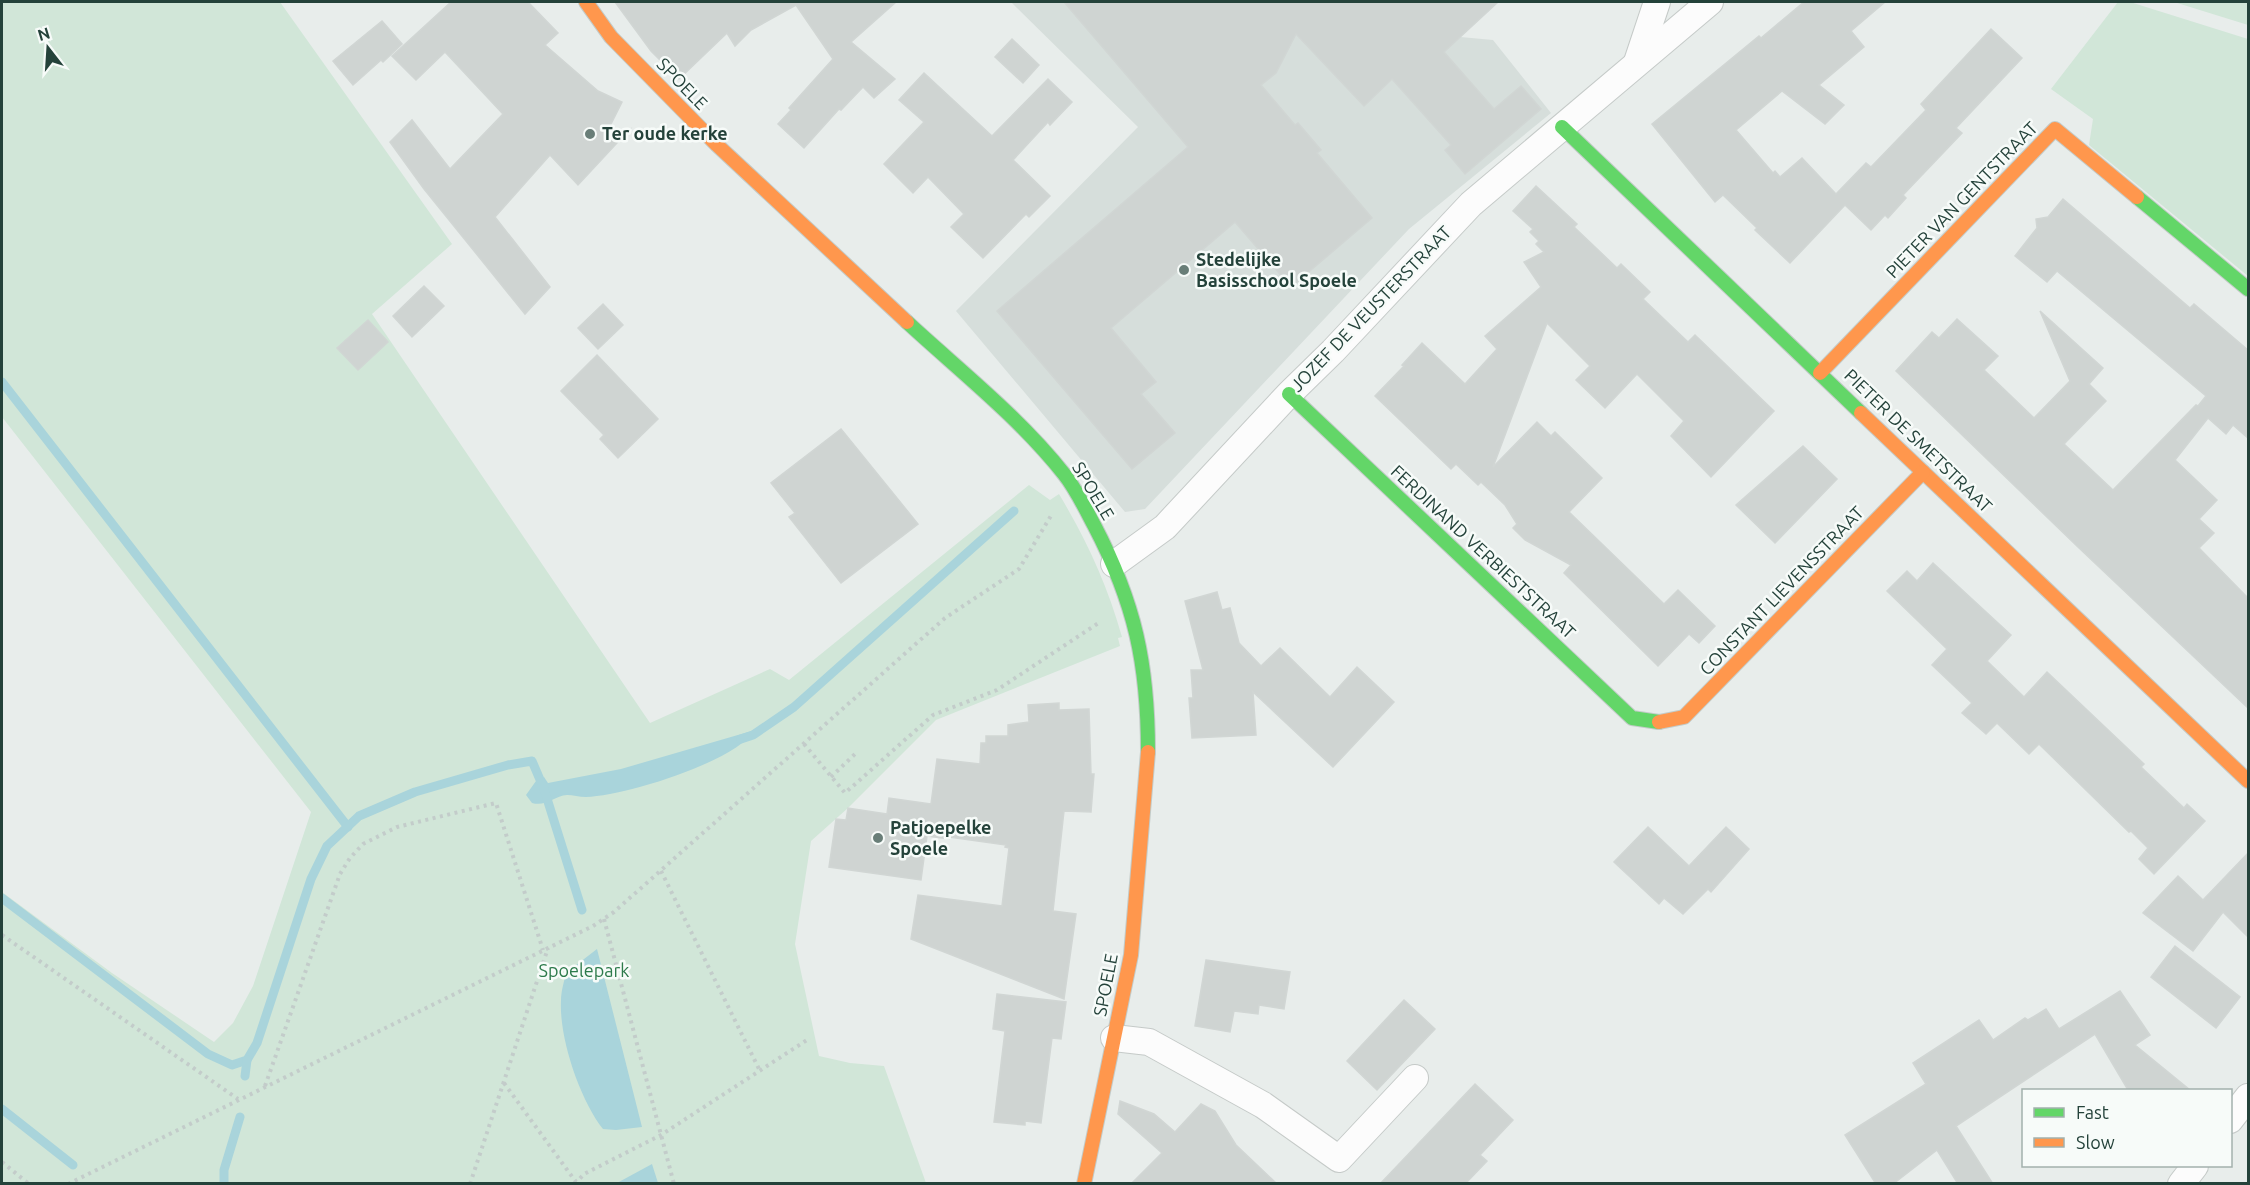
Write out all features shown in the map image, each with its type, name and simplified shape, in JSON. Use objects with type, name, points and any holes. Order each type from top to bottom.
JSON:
[{"type":"street","name":"SPOELE","points":[[586,2],[611,37],[717,145],[1034,439],[1077,493],[1114,564],[1142,653],[1148,713],[1148,760],[1131,954],[1084,1184]]},
{"type":"street","points":[[1637,62],[1657,2]]},
{"type":"street","name":"JOZEF DE VEUSTERSTRAAT","points":[[1114,564],[1166,527],[1289,394],[1333,351],[1471,204],[1710,2]]},
{"type":"street","name":"PIETER DE SMETSTRAAT","points":[[1562,127],[2248,782]]},
{"type":"street","name":"PIETER VAN GENTSTRAAT","points":[[1820,373],[2055,129],[2248,289]]},
{"type":"street","name":"FERDINAND VERBIESTSTRAAT","points":[[1289,394],[1632,718],[1658,722]]},
{"type":"street","name":"CONSTANT LIEVENSSTRAAT","points":[[1658,722],[1684,717],[1923,472]]},
{"type":"street","points":[[1114,1038],[1149,1042],[1263,1105],[1339,1159],[1415,1078]]},
{"type":"street","points":[[2232,1117],[2248,1097]]},
{"type":"street","points":[[2181,1184],[2194,1167]]},
{"type":"path","points":[[68,1184],[604,919],[945,618],[1018,569],[1058,505],[1077,493]]},
{"type":"path","points":[[804,744],[845,793],[933,715],[997,690],[1128,603]]},
{"type":"path","points":[[831,777],[855,754]]},
{"type":"path","points":[[265,1087],[340,874],[350,858],[363,844],[397,827],[496,803],[545,949],[470,1184]]},
{"type":"path","points":[[661,871],[760,1071]]},
{"type":"path","points":[[604,919],[674,1184]]},
{"type":"path","points":[[2,935],[238,1099]]},
{"type":"path","points":[[503,1083],[576,1183],[584,1174],[661,1135],[810,1038]]},
{"type":"path","points":[[2,1162],[29,1184]]},
{"type":"shaded area","name":"Stedelijke Basisschool Spoele","points":[[1011,2],[1399,2],[1428,34],[1493,40],[1551,113],[1409,229],[1145,509],[1125,512],[956,311],[1138,127]]},
{"type":"green space","name":"Spoelepark","points":[[2,2],[280,2],[452,244],[372,314],[650,723],[770,669],[789,680],[1029,485],[1050,500],[1059,494],[1079,529],[1103,581],[1122,637],[1118,638],[1120,646],[936,720],[848,808],[811,841],[795,944],[819,1056],[850,1063],[884,1066],[926,1183],[2,1183],[2,892],[112,973],[214,1042],[233,1023],[253,986],[311,812],[2,417]]},
{"type":"green space","points":[[2118,2],[2130,2],[2248,39],[2248,276],[2089,145],[2093,119],[2051,89]]},
{"type":"green space","points":[[2174,2],[2248,2],[2248,25]]},
{"type":"water","points":[[755,730],[744,742],[726,754],[651,784],[603,795],[562,796],[542,804],[532,803],[526,795],[536,781],[544,777],[548,783],[621,769]]},
{"type":"water","points":[[597,949],[642,1127],[603,1129],[586,1102],[567,1050],[561,1016],[562,990],[566,973]]},
{"type":"water","points":[[652,1164],[658,1183],[617,1183]]},
{"type":"building","points":[[451,2],[528,2],[558,33],[545,45],[598,91],[622,102],[605,136],[630,129],[578,185],[550,155],[495,217],[550,287],[525,314],[424,189],[390,142],[412,120],[450,169],[503,114],[445,52],[416,80],[392,56]]},
{"type":"building","points":[[615,2],[896,2],[851,42],[895,79],[874,98],[863,87],[841,110],[839,109],[804,148],[778,124],[791,110],[789,108],[833,59],[796,5],[751,30],[735,46],[727,33],[679,79],[651,51]]},
{"type":"building","points":[[1064,2],[1498,2],[1444,52],[1494,109],[1521,86],[1541,109],[1465,174],[1445,150],[1451,145],[1392,79],[1364,106],[1296,34],[1276,73],[1261,85],[1295,125],[1298,123],[1321,150],[1317,153],[1372,218],[1291,287],[1235,222],[1111,328],[1156,382],[1141,394],[1175,433],[1132,469],[997,311],[1188,147]]},
{"type":"building","points":[[1804,2],[1885,2],[1851,31],[1864,47],[1819,85],[1844,105],[1825,124],[1782,91],[1736,130],[1773,173],[1775,171],[1780,177],[1802,158],[1836,194],[1866,163],[1871,167],[1926,110],[1921,104],[1991,29],[2022,58],[1956,128],[1962,133],[1903,195],[1906,198],[1888,218],[1885,215],[1871,230],[1845,205],[1790,263],[1723,195],[1715,202],[1652,124]]},
{"type":"building","points":[[382,21],[402,44],[353,85],[333,61]]},
{"type":"building","points":[[1012,39],[1039,65],[1023,83],[995,57]]},
{"type":"building","points":[[924,73],[992,136],[1048,79],[1072,102],[1050,125],[1048,122],[1013,160],[1050,196],[1029,217],[1026,214],[983,258],[951,227],[964,214],[928,177],[913,193],[884,164],[924,122],[899,100]]},
{"type":"building","points":[[1536,186],[1577,224],[1574,227],[1617,268],[1621,264],[1650,292],[1643,299],[1688,342],[1695,335],[1774,411],[1711,477],[1671,436],[1684,421],[1637,374],[1605,408],[1576,380],[1590,366],[1547,323],[1493,467],[1537,422],[1551,436],[1555,432],[1602,478],[1569,512],[1664,604],[1678,590],[1715,626],[1699,643],[1689,634],[1658,666],[1564,573],[1571,565],[1525,540],[1513,528],[1517,524],[1505,505],[1481,482],[1478,485],[1456,464],[1451,469],[1375,396],[1422,343],[1465,384],[1497,349],[1485,336],[1541,287],[1524,262],[1544,252],[1536,244],[1539,241],[1530,232],[1533,229],[1513,211]]},
{"type":"building","points":[[2063,199],[2190,308],[2194,304],[2248,350],[2248,438],[2233,425],[2226,434],[2208,418],[2175,460],[2217,500],[2199,519],[2214,533],[2199,548],[2248,598],[2248,708],[1896,371],[1932,332],[1939,338],[1957,319],[1998,356],[1984,370],[2034,418],[2070,381],[2040,311],[2103,368],[2089,384],[2106,401],[2064,444],[2113,490],[2196,405],[2198,406],[2206,396],[2057,271],[2047,282],[2015,256],[2037,228],[2036,219],[2048,217]]},
{"type":"building","points":[[424,286],[444,306],[412,337],[393,316]]},
{"type":"building","points":[[603,304],[623,325],[598,349],[578,328]]},
{"type":"building","points":[[368,320],[388,342],[358,370],[337,348]]},
{"type":"building","points":[[597,355],[658,419],[618,458],[600,439],[604,435],[561,391]]},
{"type":"building","points":[[841,429],[918,524],[841,583],[789,517],[795,513],[771,483]]},
{"type":"building","points":[[1803,446],[1837,479],[1775,543],[1736,505]]},
{"type":"building","points":[[1933,563],[2011,635],[1987,661],[2024,697],[2047,672],[2144,764],[2141,767],[2184,808],[2187,804],[2205,821],[2154,874],[2139,859],[2148,848],[2039,744],[2029,754],[1997,723],[1986,734],[1962,713],[1972,703],[1932,665],[1947,649],[1887,591],[1907,571],[1917,581]]},
{"type":"building","points":[[1217,592],[1222,610],[1230,608],[1239,643],[1261,666],[1280,648],[1330,697],[1357,667],[1394,702],[1333,767],[1253,692],[1256,735],[1192,738],[1189,698],[1193,698],[1191,670],[1203,670],[1185,601]]},
{"type":"building","points":[[1059,703],[1059,710],[1089,709],[1091,774],[1094,774],[1091,812],[1064,811],[1053,911],[1076,914],[1064,999],[911,939],[918,895],[1002,906],[1009,848],[1005,847],[1006,845],[927,836],[921,880],[829,867],[836,819],[846,820],[848,808],[887,814],[889,798],[931,804],[937,759],[980,764],[981,743],[986,743],[986,736],[1008,736],[1008,725],[1029,722],[1028,705]]},
{"type":"building","points":[[1648,827],[1689,866],[1726,827],[1749,849],[1711,892],[1708,889],[1683,914],[1664,898],[1659,904],[1614,862]]},
{"type":"building","points":[[2248,853],[2248,937],[2223,912],[2193,951],[2143,913],[2178,876],[2203,900]]},
{"type":"building","points":[[2175,946],[2240,997],[2216,1028],[2151,977]]},
{"type":"building","points":[[1206,960],[1290,972],[1284,1009],[1259,1005],[1258,1014],[1234,1011],[1230,1032],[1195,1026]]},
{"type":"building","points":[[2120,991],[2150,1035],[2135,1045],[2189,1089],[2127,1089],[2095,1034],[1956,1126],[1993,1184],[1958,1184],[1937,1150],[1893,1184],[1876,1184],[1845,1135],[1926,1084],[1913,1063],[1979,1020],[1993,1040],[2025,1018],[2028,1020],[2046,1009],[2059,1029]]},
{"type":"building","points":[[997,994],[1066,1002],[1061,1039],[1052,1038],[1041,1123],[1025,1121],[1025,1125],[994,1122],[1005,1031],[993,1029]]},
{"type":"building","points":[[1404,1000],[1435,1029],[1377,1090],[1347,1061]]},
{"type":"building","points":[[1475,1084],[1513,1120],[1480,1155],[1487,1161],[1465,1184],[1380,1184]]},
{"type":"building","points":[[1120,1101],[1154,1114],[1175,1132],[1201,1104],[1215,1111],[1236,1145],[1277,1184],[1131,1184],[1162,1153],[1118,1114]]},
{"type":"waterway","points":[[2,382],[348,827]]},
{"type":"waterway","points":[[741,739],[753,735],[794,707],[1014,511]]},
{"type":"waterway","points":[[2,898],[208,1054],[232,1065],[247,1060],[257,1043],[311,879],[327,846],[359,816],[415,792],[508,765],[532,761],[544,789],[582,910]]},
{"type":"waterway","points":[[245,1076],[247,1060]]},
{"type":"waterway","points":[[2,1109],[73,1165]]},
{"type":"waterway","points":[[224,1184],[224,1170],[240,1117]]},
{"type":"traffic: fast","points":[[1562,127],[1861,413]]},
{"type":"traffic: fast","points":[[2137,197],[2248,289]]},
{"type":"traffic: fast","points":[[907,322],[1028,433],[1064,474],[1080,499],[1108,554],[1129,608],[1142,662],[1148,752]]},
{"type":"traffic: fast","points":[[1289,394],[1632,718],[1659,722]]},
{"type":"traffic: slow","points":[[586,2],[611,37],[717,145],[907,322]]},
{"type":"traffic: slow","points":[[1820,373],[2055,129],[2137,197]]},
{"type":"traffic: slow","points":[[1861,413],[2248,781]]},
{"type":"traffic: slow","points":[[1659,722],[1684,717],[1923,472]]},
{"type":"traffic: slow","points":[[1084,1184],[1131,955],[1148,752]]},
{"type":"place","name":"Ter oude kerke","points":[[590,134]]},
{"type":"place","name":"Stedelijke Basisschool Spoele","points":[[1184,270]]},
{"type":"place","name":"Patjoepelke Spoele","points":[[878,838]]}]
